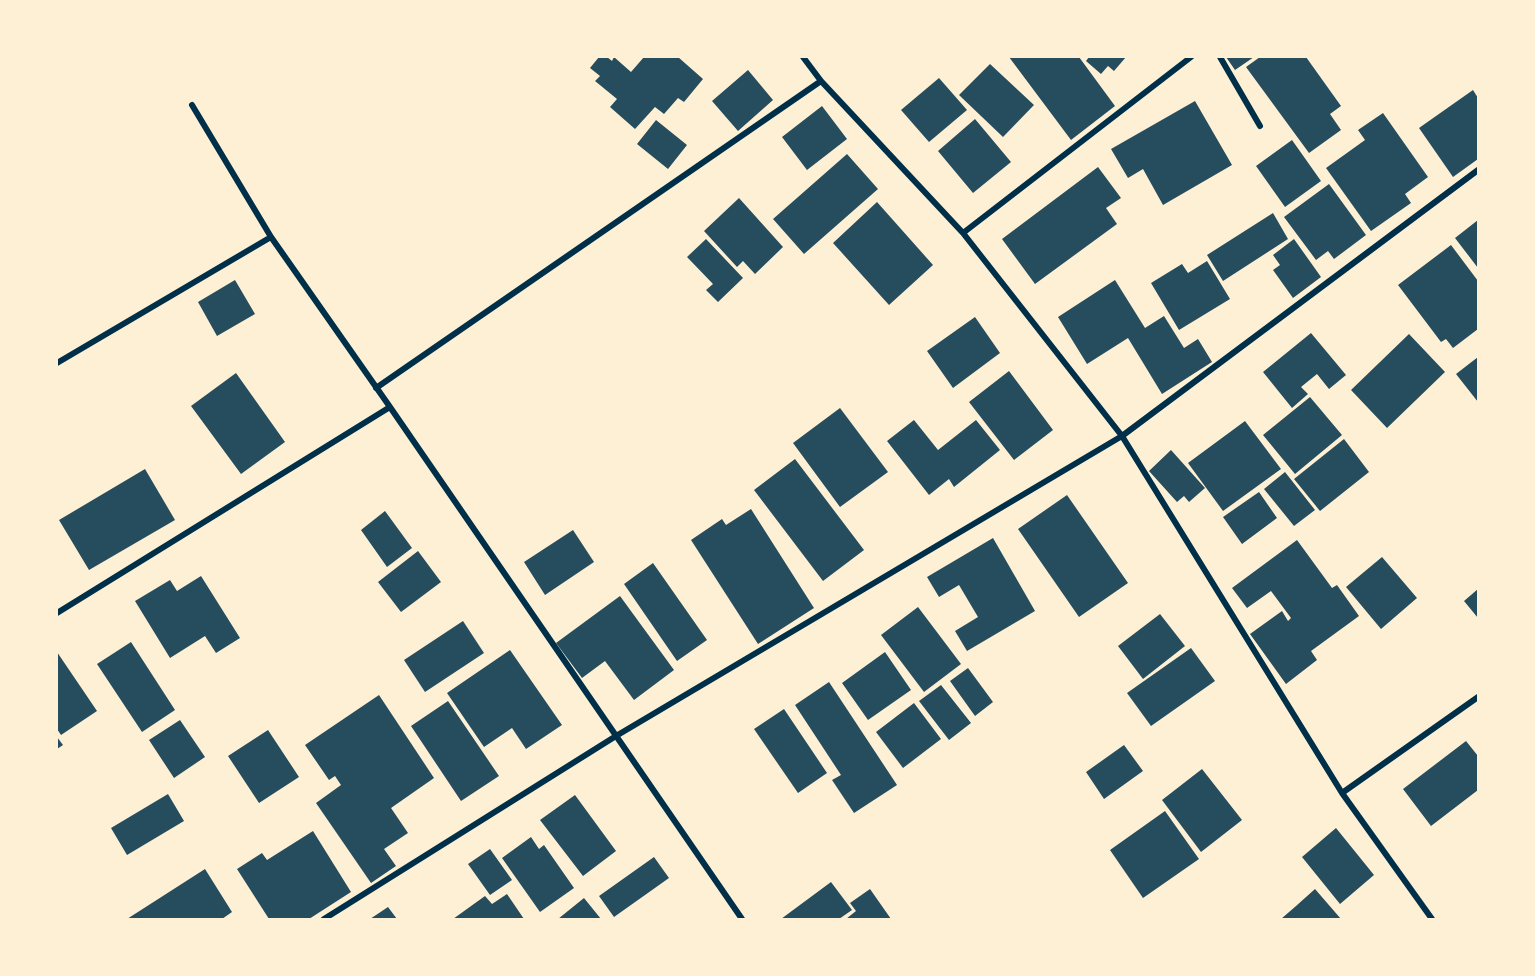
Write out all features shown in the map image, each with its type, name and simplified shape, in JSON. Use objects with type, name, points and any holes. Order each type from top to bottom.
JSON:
[{"type":"street","points":[[803,57],[821,81],[963,232],[1122,436],[1342,793],[1432,919]]},
{"type":"street","points":[[963,232],[1191,57]]},
{"type":"street","points":[[1220,57],[1260,126]]},
{"type":"street","points":[[376,388],[821,81]]},
{"type":"street","points":[[192,105],[271,237],[742,919]]},
{"type":"street","points":[[324,919],[616,735],[1122,436],[1478,170]]},
{"type":"street","points":[[57,363],[271,237]]},
{"type":"street","points":[[57,613],[390,407]]},
{"type":"street","points":[[1342,793],[1478,697]]},
{"type":"building","points":[[599,57],[607,57],[612,61],[614,57],[631,72],[644,57],[678,57],[703,79],[684,102],[678,98],[664,114],[655,107],[635,129],[610,107],[617,99],[595,81],[600,76],[590,68]]},
{"type":"building","points":[[1009,57],[1079,57],[1115,106],[1071,140]]},
{"type":"building","points":[[1089,57],[1126,57],[1114,71],[1108,66],[1101,74],[1086,61]]},
{"type":"building","points":[[1226,57],[1254,57],[1235,70]]},
{"type":"building","points":[[1260,57],[1306,57],[1341,106],[1330,114],[1341,130],[1309,153],[1246,67]]},
{"type":"building","points":[[990,64],[1034,105],[1003,137],[959,95]]},
{"type":"building","points":[[748,70],[773,100],[738,131],[712,101]]},
{"type":"building","points":[[939,78],[967,110],[929,142],[901,110]]},
{"type":"building","points":[[1473,90],[1478,98],[1478,159],[1453,177],[1419,128]]},
{"type":"building","points":[[1195,101],[1232,165],[1163,205],[1143,169],[1128,178],[1111,149]]},
{"type":"building","points":[[822,106],[847,139],[807,170],[782,137]]},
{"type":"building","points":[[1383,113],[1428,177],[1405,194],[1411,203],[1371,231],[1326,168],[1365,140],[1358,130]]},
{"type":"building","points":[[975,119],[1011,162],[973,193],[938,151]]},
{"type":"building","points":[[656,120],[687,145],[668,169],[637,144]]},
{"type":"building","points":[[1292,140],[1321,181],[1285,207],[1256,166]]},
{"type":"building","points":[[847,154],[878,189],[804,254],[773,219]]},
{"type":"building","points":[[1098,167],[1121,198],[1106,208],[1117,224],[1035,284],[1002,239]]},
{"type":"building","points":[[1329,184],[1366,235],[1334,259],[1328,251],[1316,260],[1284,217]]},
{"type":"building","points":[[739,198],[783,247],[755,274],[743,261],[737,267],[704,231]]},
{"type":"building","points":[[877,202],[933,265],[889,305],[833,243]]},
{"type":"building","points":[[1273,213],[1288,239],[1223,281],[1207,255]]},
{"type":"building","points":[[1478,220],[1478,268],[1455,238]]},
{"type":"building","points":[[706,239],[743,278],[718,302],[706,290],[713,284],[687,257]]},
{"type":"building","points":[[1294,239],[1321,277],[1293,298],[1273,270],[1280,265],[1273,255]]},
{"type":"building","points":[[1451,245],[1478,281],[1478,329],[1453,348],[1446,339],[1441,342],[1398,285]]},
{"type":"building","points":[[1207,261],[1230,299],[1179,330],[1151,283],[1182,264],[1188,273]]},
{"type":"building","points":[[235,280],[255,314],[217,336],[198,302]]},
{"type":"building","points":[[1115,280],[1145,328],[1164,316],[1184,348],[1198,339],[1212,362],[1162,394],[1128,338],[1087,364],[1058,317]]},
{"type":"building","points":[[975,317],[1000,353],[953,388],[927,351]]},
{"type":"building","points":[[1311,333],[1346,375],[1329,389],[1317,374],[1301,387],[1308,394],[1292,408],[1263,372]]},
{"type":"building","points":[[1409,334],[1445,372],[1387,428],[1351,390]]},
{"type":"building","points":[[1478,357],[1478,402],[1456,374]]},
{"type":"building","points":[[1009,371],[1053,430],[1014,460],[969,402]]},
{"type":"building","points":[[236,373],[285,442],[241,474],[191,406]]},
{"type":"building","points":[[1310,397],[1342,435],[1295,474],[1263,435]]},
{"type":"building","points":[[840,408],[888,472],[840,507],[793,443]]},
{"type":"building","points":[[914,420],[938,450],[976,420],[1000,450],[954,487],[949,479],[929,495],[887,441]]},
{"type":"building","points":[[1245,421],[1281,469],[1223,511],[1188,463]]},
{"type":"building","points":[[1344,439],[1369,472],[1320,511],[1294,479]]},
{"type":"building","points":[[1171,450],[1205,488],[1189,502],[1184,496],[1177,502],[1149,471]]},
{"type":"building","points":[[795,459],[864,550],[823,581],[754,490]]},
{"type":"building","points":[[145,469],[175,520],[89,570],[59,520]]},
{"type":"building","points":[[1285,472],[1315,510],[1294,526],[1264,489]]},
{"type":"building","points":[[1259,492],[1277,518],[1242,544],[1223,517]]},
{"type":"building","points":[[1067,495],[1128,583],[1079,617],[1018,529]]},
{"type":"building","points":[[751,509],[814,608],[758,644],[691,540],[722,519],[726,525]]},
{"type":"building","points":[[385,511],[412,548],[387,567],[361,530]]},
{"type":"building","points":[[573,530],[594,562],[545,595],[524,562]]},
{"type":"building","points":[[993,538],[1035,611],[967,651],[955,631],[978,617],[959,585],[939,597],[927,577]]},
{"type":"building","points":[[1297,540],[1332,588],[1337,585],[1359,616],[1311,651],[1317,660],[1286,684],[1250,634],[1282,611],[1288,621],[1291,618],[1271,591],[1247,608],[1232,588]]},
{"type":"building","points":[[418,551],[441,582],[401,612],[378,582]]},
{"type":"building","points":[[1382,557],[1417,598],[1381,629],[1346,587]]},
{"type":"building","points":[[653,563],[707,640],[677,661],[624,584]]},
{"type":"building","points":[[201,576],[240,638],[216,653],[205,636],[170,658],[135,601],[170,580],[177,591]]},
{"type":"building","points":[[1478,589],[1478,618],[1464,601]]},
{"type":"building","points":[[620,596],[674,670],[634,700],[605,661],[582,678],[556,643]]},
{"type":"building","points":[[918,607],[961,664],[924,692],[881,635]]},
{"type":"building","points":[[1160,614],[1185,646],[1143,679],[1118,646]]},
{"type":"building","points":[[463,621],[484,653],[425,692],[404,660]]},
{"type":"building","points":[[131,642],[175,710],[142,732],[97,664]]},
{"type":"building","points":[[1191,648],[1215,681],[1151,726],[1127,693]]},
{"type":"building","points":[[510,650],[562,725],[526,749],[512,728],[484,747],[447,693]]},
{"type":"building","points":[[57,652],[97,711],[61,735],[57,729]]},
{"type":"building","points":[[885,652],[911,690],[868,720],[842,683]]},
{"type":"building","points":[[968,668],[993,702],[975,716],[950,681]]},
{"type":"building","points":[[829,682],[897,785],[854,813],[832,780],[841,775],[795,705]]},
{"type":"building","points":[[941,685],[971,723],[949,740],[919,701]]},
{"type":"building","points":[[379,695],[434,778],[391,808],[408,833],[384,849],[396,866],[371,883],[316,803],[341,785],[335,776],[329,780],[305,745]]},
{"type":"building","points":[[448,701],[499,776],[461,801],[411,726]]},
{"type":"building","points":[[914,703],[941,739],[903,768],[876,732]]},
{"type":"building","points":[[784,709],[827,773],[798,793],[754,729]]},
{"type":"building","points":[[180,720],[205,757],[174,778],[149,740]]},
{"type":"building","points":[[268,730],[299,777],[259,803],[228,756]]},
{"type":"building","points":[[57,737],[63,745],[57,749]]},
{"type":"building","points":[[1466,741],[1478,756],[1478,790],[1431,826],[1403,789]]},
{"type":"building","points":[[1124,745],[1143,771],[1104,799],[1086,772]]},
{"type":"building","points":[[1202,769],[1242,820],[1201,852],[1162,800]]},
{"type":"building","points":[[168,794],[184,821],[127,855],[111,828]]},
{"type":"building","points":[[575,795],[616,851],[583,876],[540,820]]},
{"type":"building","points":[[1165,811],[1199,859],[1143,898],[1110,850]]},
{"type":"building","points":[[1336,828],[1374,875],[1340,904],[1302,857]]},
{"type":"building","points":[[313,831],[351,892],[309,919],[269,919],[237,869],[262,853],[267,860]]},
{"type":"building","points":[[531,837],[539,849],[544,845],[574,888],[540,912],[502,858]]},
{"type":"building","points":[[490,849],[512,880],[490,895],[468,864]]},
{"type":"building","points":[[654,857],[669,878],[614,917],[599,896]]},
{"type":"building","points":[[205,869],[232,912],[222,919],[127,919]]},
{"type":"building","points":[[831,882],[852,910],[839,919],[781,919]]},
{"type":"building","points":[[870,889],[891,919],[846,919],[856,911],[850,903]]},
{"type":"building","points":[[1315,889],[1341,919],[1281,919],[1296,906]]},
{"type":"building","points":[[507,894],[524,919],[453,919],[485,896],[492,904]]},
{"type":"building","points":[[584,898],[601,919],[558,919]]},
{"type":"building","points":[[388,907],[397,919],[370,919]]}]
